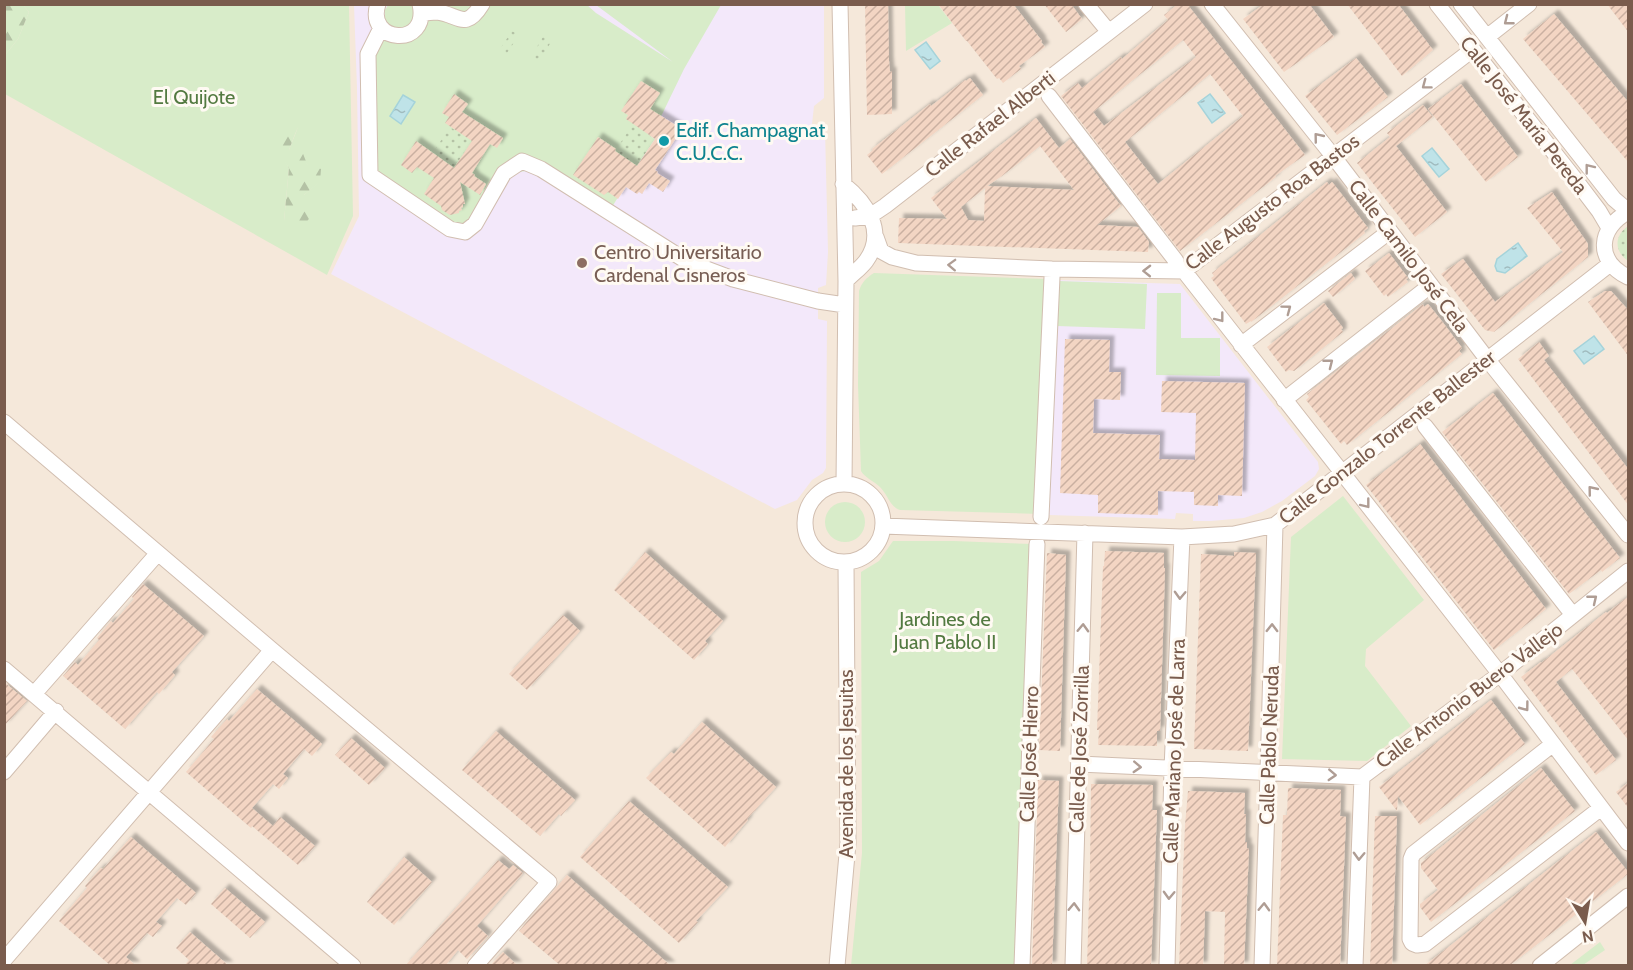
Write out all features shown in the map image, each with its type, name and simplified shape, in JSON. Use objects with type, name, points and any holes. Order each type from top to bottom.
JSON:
[{"type":"street","points":[[378,4],[375,15],[381,28],[395,36],[403,36],[417,28],[421,21],[421,9],[460,20],[468,19],[477,13],[482,4]]},
{"type":"street","points":[[840,4],[843,184],[864,222],[846,281],[844,483]]},
{"type":"street","points":[[1086,4],[1109,32]]},
{"type":"street","name":"Calle Rafael Alberti","points":[[864,222],[1145,4]]},
{"type":"street","name":"Calle Camilo José Cela","points":[[1212,4],[1333,156],[1487,359],[1629,535]]},
{"type":"street","name":"Calle José María Pereda","points":[[1437,4],[1599,211],[1608,228]]},
{"type":"street","name":"Calle José María Pereda","points":[[1461,4],[1614,199],[1629,211]]},
{"type":"street","points":[[1487,38],[1529,4]]},
{"type":"street","points":[[381,28],[368,54],[370,175],[450,229],[465,232],[475,224],[504,173],[522,162],[541,169],[688,262],[744,282],[808,299],[845,305]]},
{"type":"street","name":"Calle Augusto Roa Bastos","points":[[864,222],[881,251],[892,257],[916,263],[1052,269],[1180,266],[1333,156],[1472,50]]},
{"type":"street","points":[[1049,96],[1629,843]]},
{"type":"street","points":[[843,184],[855,194],[872,250],[866,261],[846,281]]},
{"type":"street","points":[[1629,211],[1617,218],[1608,228],[1605,238],[1605,252],[1610,264],[1619,273],[1629,277]]},
{"type":"street","points":[[1241,345],[1390,231]]},
{"type":"street","name":"Calle Gonzalo Torrente Ballester","points":[[884,526],[1182,537],[1234,534],[1275,525],[1610,264]]},
{"type":"street","points":[[1041,517],[1052,277]]},
{"type":"street","points":[[1284,400],[1431,285]]},
{"type":"street","points":[[4,422],[549,882],[475,966]]},
{"type":"street","points":[[1425,426],[1573,615]]},
{"type":"street","points":[[844,483],[868,492],[877,501],[884,526],[876,547],[868,555],[846,563],[834,562],[813,548],[806,537],[804,525],[811,500],[820,491],[844,483]]},
{"type":"street","name":"Calle Pablo Neruda","points":[[1262,966],[1275,525]]},
{"type":"street","name":"Calle de José Zorrilla","points":[[1072,966],[1086,533]]},
{"type":"street","name":"Calle Mariano José de Larra","points":[[1167,966],[1172,769],[1182,537]]},
{"type":"street","name":"Calle José Hierro","points":[[1022,966],[1037,543]]},
{"type":"street","points":[[34,694],[158,553]]},
{"type":"street","name":"Avenida de los Jesuitas","points":[[837,966],[848,843],[846,563]]},
{"type":"street","name":"Calle Antonio Buero Vallejo","points":[[1079,764],[1362,777],[1500,674],[1629,571]]},
{"type":"street","points":[[4,960],[272,650]]},
{"type":"street","points":[[4,669],[353,966]]},
{"type":"street","points":[[4,772],[56,711]]},
{"type":"street","points":[[1553,744],[1413,854],[1411,859],[1410,939],[1412,944],[1425,944],[1601,808]]},
{"type":"street","points":[[1355,966],[1362,777]]},
{"type":"street","points":[[1540,966],[1629,896]]},
{"type":"shaded area","points":[[5,5],[1628,5],[1628,965],[5,965]]},
{"type":"shaded area","name":"Centro Universitario Cardenal Cisneros","points":[[354,5],[824,5],[824,98],[814,106],[812,124],[825,130],[828,252],[826,285],[818,288],[818,319],[827,321],[826,468],[823,473],[812,480],[797,500],[775,509],[331,274],[359,216]]},
{"type":"shaded area","points":[[1056,280],[1180,284],[1318,462],[1319,469],[1315,476],[1282,501],[1262,512],[1244,518],[1193,521],[1193,514],[1176,513],[1175,519],[1049,515],[1047,508]]},
{"type":"green space","points":[[5,4],[23,5],[29,12],[18,39],[5,55]]},
{"type":"green space","points":[[448,4],[586,4],[596,13],[673,62],[596,5],[721,5],[684,69],[637,166],[609,212],[541,169],[504,174],[465,232],[370,175],[368,54],[385,18],[385,10],[388,5],[413,5],[438,12]]},
{"type":"green space","name":"El Quijote","points":[[23,5],[349,5],[353,216],[327,275],[5,94],[5,55],[18,39],[29,12]],"holes":[[[298,127],[289,150],[307,164],[319,182],[304,195],[284,221],[289,168],[283,158]]]},
{"type":"green space","points":[[905,5],[938,5],[952,23],[906,51]]},
{"type":"green space","points":[[512,31],[519,35],[505,56],[498,52]]},
{"type":"green space","points":[[544,35],[551,39],[551,42],[539,62],[531,57]]},
{"type":"green space","points":[[284,119],[298,126],[289,150],[302,151],[307,164],[321,169],[320,182],[304,195],[315,210],[306,223],[294,228],[284,221],[289,168],[274,147]]},
{"type":"green space","points":[[633,124],[655,139],[637,166],[615,151]]},
{"type":"green space","points":[[450,127],[472,141],[454,168],[432,154]]},
{"type":"green space","points":[[1628,226],[1628,261],[1620,253],[1618,239]]},
{"type":"green space","points":[[874,273],[1048,279],[1040,514],[900,510],[891,504],[880,487],[861,471],[858,385],[859,291],[865,280]]},
{"type":"green space","points":[[1059,281],[1147,284],[1145,329],[1057,326]]},
{"type":"green space","points":[[1157,293],[1181,293],[1181,338],[1220,338],[1220,376],[1156,375]]},
{"type":"green space","points":[[1343,496],[1424,600],[1366,649],[1365,666],[1411,726],[1367,761],[1282,759],[1291,537]]},
{"type":"green space","points":[[845,502],[859,508],[865,522],[859,536],[845,542],[831,536],[825,522],[831,508]]},
{"type":"green space","name":"Jardines de Juan Pablo II","points":[[893,541],[1032,544],[1015,965],[851,966],[862,853],[861,572],[879,561]]},
{"type":"green space","points":[[1600,942],[1605,950],[1583,965],[1570,965]]},
{"type":"water","points":[[926,42],[940,61],[930,69],[915,50]]},
{"type":"water","points":[[1210,94],[1225,113],[1212,123],[1198,103]]},
{"type":"water","points":[[403,95],[415,102],[401,124],[390,116]]},
{"type":"water","points":[[1432,148],[1449,169],[1439,177],[1422,156]]},
{"type":"water","points":[[1518,243],[1527,256],[1505,273],[1497,271],[1495,266],[1497,259]]},
{"type":"water","points":[[1594,336],[1604,349],[1584,364],[1574,351]]},
{"type":"building","points":[[865,4],[888,4],[892,114],[867,115]]},
{"type":"building","points":[[938,4],[1013,4],[1045,47],[1019,66],[1021,69],[1003,83],[999,78],[997,79]]},
{"type":"building","points":[[1044,4],[1071,4],[1082,19],[1066,32]]},
{"type":"building","points":[[1178,4],[1187,4],[1305,155],[1180,251],[1061,96],[1078,83],[1082,88],[1121,57],[1122,59],[1168,20],[1164,15]],"holes":[[[1183,40],[1196,57],[1104,126],[1093,112]],[[1210,74],[1243,116],[1158,184],[1125,142]]]},
{"type":"building","points":[[1264,4],[1309,4],[1334,37],[1284,72],[1243,19]]},
{"type":"building","points":[[1347,4],[1398,4],[1433,50],[1402,76]]},
{"type":"building","points":[[1607,4],[1629,4],[1629,33]]},
{"type":"building","points":[[1554,14],[1629,103],[1629,163],[1523,39]]},
{"type":"building","points":[[1356,58],[1388,97],[1337,135],[1305,96]]},
{"type":"building","points":[[970,78],[983,95],[882,174],[867,155],[872,149],[930,104],[931,106]]},
{"type":"building","name":"Edif. Champagnat C.U.C.C.","points":[[641,81],[660,93],[650,109],[682,129],[655,170],[670,181],[663,192],[649,183],[642,194],[639,192],[637,194],[626,187],[618,199],[608,192],[604,195],[573,175],[598,137],[637,166],[655,139],[626,119],[628,115],[621,111]]},
{"type":"building","points":[[1461,84],[1518,157],[1486,182],[1428,109]]},
{"type":"building","points":[[454,94],[468,104],[462,112],[503,138],[497,148],[490,144],[472,173],[486,184],[480,195],[460,182],[465,204],[459,213],[450,215],[424,194],[434,178],[417,167],[412,173],[401,165],[416,141],[454,168],[472,141],[445,123],[449,117],[442,113]]},
{"type":"building","points":[[1423,105],[1433,117],[1396,146],[1447,212],[1415,237],[1357,163],[1390,137],[1387,133]]},
{"type":"building","points":[[1036,118],[1059,148],[1070,139],[1121,206],[1097,225],[1138,227],[1149,242],[1148,252],[898,243],[899,218],[947,219],[931,198]],"holes":[[[1040,146],[1074,190],[987,186],[1002,176]],[[985,188],[984,221],[968,220],[961,207]]]},
{"type":"building","points":[[1327,182],[1329,185],[1332,182],[1368,228],[1336,256],[1246,324],[1211,278],[1214,276],[1212,273]]},
{"type":"building","points":[[1552,192],[1588,244],[1588,257],[1494,332],[1485,330],[1441,274],[1463,259],[1495,302],[1563,252],[1527,208]]},
{"type":"building","points":[[1389,253],[1408,278],[1406,279],[1408,282],[1388,297],[1386,294],[1384,296],[1365,271]]},
{"type":"building","points":[[1351,273],[1355,279],[1333,297],[1328,291]]},
{"type":"building","points":[[1605,291],[1611,291],[1629,311],[1629,357],[1588,302]]},
{"type":"building","points":[[1324,303],[1343,328],[1341,329],[1343,332],[1294,371],[1286,372],[1267,347]]},
{"type":"building","points":[[1423,304],[1424,307],[1428,304],[1441,320],[1462,348],[1459,351],[1462,354],[1347,445],[1344,441],[1341,444],[1306,400],[1309,397],[1307,394]]},
{"type":"building","points":[[1065,339],[1110,340],[1109,372],[1121,372],[1120,400],[1094,399],[1093,433],[1160,435],[1159,459],[1195,460],[1196,413],[1161,412],[1162,381],[1245,383],[1242,496],[1218,495],[1218,506],[1194,505],[1194,492],[1158,491],[1158,515],[1098,513],[1098,495],[1060,493]]},
{"type":"building","points":[[1539,342],[1549,356],[1544,360],[1629,470],[1629,506],[1518,359]]},
{"type":"building","points":[[1493,393],[1620,558],[1569,594],[1442,432]]},
{"type":"building","points":[[1420,444],[1546,609],[1494,650],[1366,485]]},
{"type":"building","points":[[1105,551],[1164,553],[1160,731],[1157,731],[1157,746],[1098,745]]},
{"type":"building","points":[[645,552],[723,621],[705,641],[708,644],[694,660],[614,590]]},
{"type":"building","points":[[1234,552],[1256,553],[1248,751],[1194,749],[1201,554],[1234,556]]},
{"type":"building","points":[[1047,553],[1066,555],[1060,751],[1039,750]]},
{"type":"building","points":[[143,584],[204,636],[172,672],[175,675],[159,694],[157,692],[125,729],[63,676],[75,662],[78,665],[99,640],[97,638],[111,621],[113,623],[134,599],[132,597]]},
{"type":"building","points":[[1629,596],[1629,741],[1572,669],[1556,682],[1616,760],[1596,775],[1521,677]]},
{"type":"building","points":[[563,615],[580,631],[527,690],[509,674]]},
{"type":"building","points":[[4,682],[27,701],[4,726]]},
{"type":"building","points":[[257,689],[322,744],[312,756],[304,749],[283,774],[288,778],[279,789],[273,784],[252,808],[273,826],[280,817],[315,846],[298,865],[186,772],[214,739],[211,737],[227,719],[229,721]]},
{"type":"building","points":[[1491,700],[1525,744],[1420,825],[1398,796],[1397,811],[1379,787]]},
{"type":"building","points":[[702,722],[776,787],[725,847],[646,778],[671,752],[674,754]]},
{"type":"building","points":[[496,731],[575,800],[540,836],[462,770]]},
{"type":"building","points":[[351,738],[385,768],[369,785],[335,755]]},
{"type":"building","points":[[1541,768],[1575,811],[1431,922],[1420,904],[1438,890],[1421,868],[1421,863]]},
{"type":"building","points":[[1038,780],[1059,781],[1052,966],[1032,966]]},
{"type":"building","points":[[1629,782],[1629,809],[1616,792]]},
{"type":"building","points":[[1091,784],[1153,785],[1152,810],[1157,810],[1151,966],[1087,966]]},
{"type":"building","points":[[1288,788],[1341,790],[1340,816],[1346,817],[1340,966],[1277,966],[1283,815],[1287,815]]},
{"type":"building","points":[[1188,791],[1245,793],[1245,842],[1249,849],[1244,966],[1224,966],[1225,912],[1205,911],[1203,966],[1179,966]]},
{"type":"building","points":[[629,801],[728,887],[679,943],[580,857]]},
{"type":"building","points":[[1375,816],[1397,816],[1392,966],[1370,966]]},
{"type":"building","points":[[1596,832],[1629,873],[1619,881],[1509,966],[1424,966]]},
{"type":"building","points":[[131,837],[196,893],[186,905],[177,898],[156,922],[162,926],[153,937],[147,933],[126,957],[136,966],[111,966],[59,921],[87,888],[85,886]]},
{"type":"building","points":[[404,857],[432,882],[394,925],[367,902]]},
{"type":"building","points":[[498,860],[509,869],[513,865],[523,873],[477,926],[488,936],[467,959],[458,950],[445,966],[405,966]]},
{"type":"building","points":[[567,875],[671,966],[561,966],[519,931]]},
{"type":"building","points":[[225,888],[265,922],[250,938],[211,904]]},
{"type":"building","points":[[190,932],[229,966],[184,966],[189,960],[176,948]]},
{"type":"building","points":[[503,952],[518,966],[490,966]]},
{"type":"place","name":"Edif. Champagnat C.U.C.C.","points":[[664,141]]},
{"type":"place","name":"Centro Universitario Cardenal Cisneros","points":[[582,263]]}]
